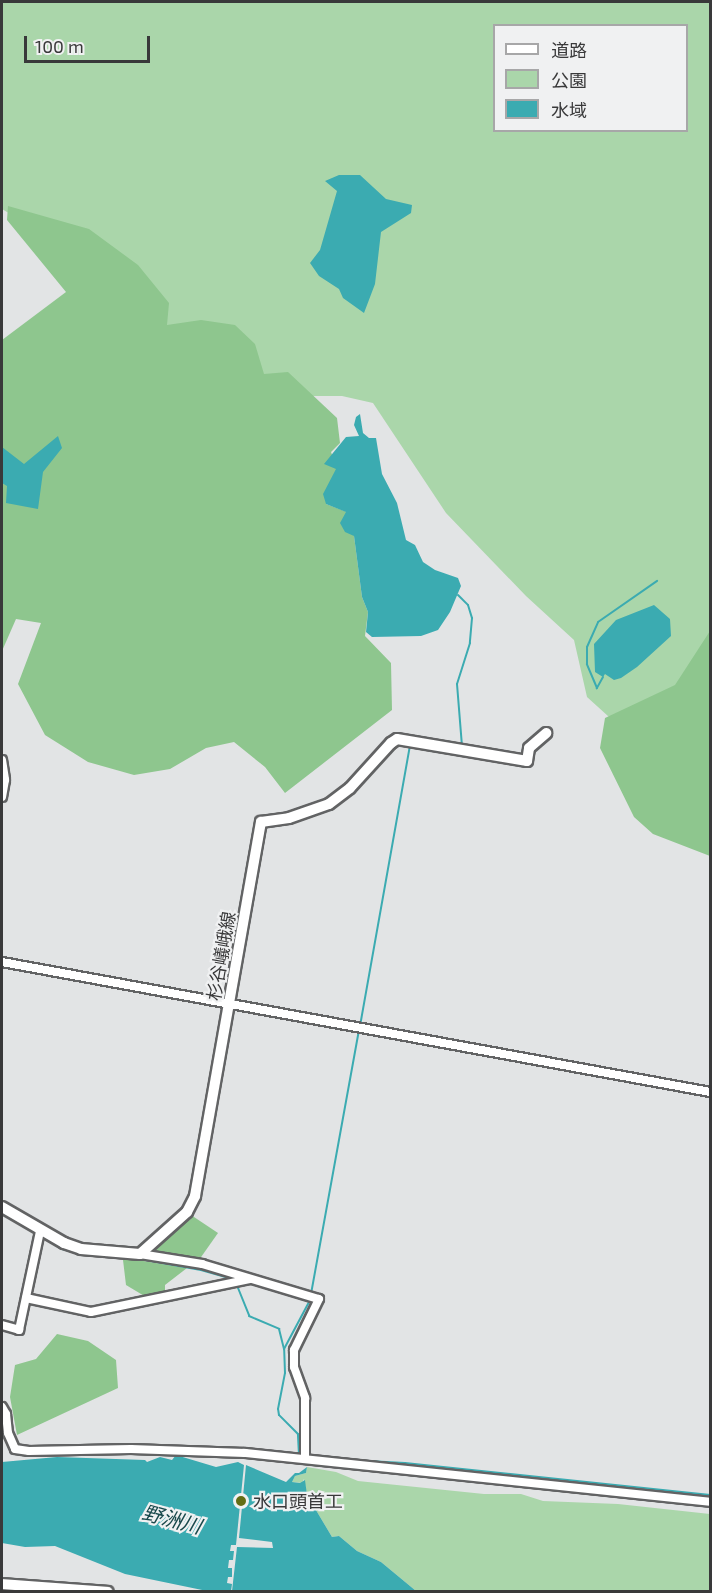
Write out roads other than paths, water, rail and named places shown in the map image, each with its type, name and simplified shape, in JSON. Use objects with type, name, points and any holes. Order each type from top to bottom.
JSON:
[{"type":"main road","name":"杉谷嶬峨線","points":[[140,1254],[192,1205],[261,822],[289,818],[329,804],[350,788],[391,743],[397,740],[527,761],[530,748],[546,733]]},
{"type":"main road","points":[[2,1207],[40,1231],[81,1249],[140,1254]]},
{"type":"main road","points":[[2,1584],[108,1592]]},
{"type":"street","points":[[2,760],[5,780],[2,797]]},
{"type":"street","points":[[2,962],[711,1092]]},
{"type":"street","points":[[2,1325],[19,1330],[40,1231]]},
{"type":"street","points":[[140,1254],[202,1264],[319,1299],[294,1350],[294,1367],[305,1398],[305,1459]]},
{"type":"street","points":[[26,1298],[91,1312],[253,1278]]},
{"type":"street","points":[[2,1407],[6,1414],[8,1433],[15,1449],[29,1451],[173,1450],[305,1459],[711,1502]]},
{"type":"water","points":[[339,175],[360,175],[386,199],[412,205],[411,213],[381,232],[375,284],[364,313],[343,298],[339,289],[319,276],[310,263],[320,250],[337,191],[325,181]]},
{"type":"water","points":[[360,414],[363,433],[369,438],[376,438],[382,474],[397,503],[406,540],[415,545],[423,562],[435,570],[458,578],[461,586],[450,612],[438,630],[421,636],[372,637],[366,632],[368,612],[362,597],[354,536],[345,532],[340,523],[346,512],[326,504],[323,494],[336,469],[324,464],[346,437],[359,436],[354,425],[356,417]]},
{"type":"water","points":[[58,436],[62,448],[43,472],[38,509],[6,503],[7,486],[2,483],[2,447],[24,464]]},
{"type":"water","points":[[654,605],[670,619],[671,636],[637,667],[621,678],[614,680],[605,674],[603,677],[595,672],[594,644],[616,620]]},
{"type":"water","name":"野洲川","points":[[176,1455],[216,1467],[238,1462],[244,1465],[236,1545],[231,1545],[230,1551],[234,1551],[233,1560],[229,1560],[228,1568],[232,1568],[232,1577],[228,1577],[227,1583],[232,1584],[231,1591],[207,1591],[125,1574],[55,1546],[25,1547],[2,1543],[2,1462],[57,1457],[145,1460],[147,1462],[160,1457],[172,1460]]},
{"type":"water","points":[[246,1465],[286,1482],[295,1473],[307,1467],[306,1473],[295,1476],[292,1482],[300,1483],[305,1480],[307,1495],[332,1537],[339,1536],[357,1551],[381,1562],[416,1591],[232,1591],[237,1547],[273,1548],[272,1542],[239,1538]]},
{"type":"waterway","points":[[603,677],[597,688],[587,664],[587,647],[598,622],[657,581]]},
{"type":"waterway","points":[[458,595],[468,605],[472,618],[470,643],[457,684],[462,746]]},
{"type":"waterway","points":[[360,1026],[410,745]]},
{"type":"waterway","points":[[311,1294],[359,1031]]},
{"type":"waterway","points":[[50,1241],[62,1249],[77,1253]]},
{"type":"waterway","points":[[140,1259],[201,1270],[233,1279]]},
{"type":"waterway","points":[[236,1283],[249,1316],[279,1329],[284,1349]]},
{"type":"waterway","points":[[299,1455],[298,1434],[279,1415],[278,1409],[285,1373],[284,1349],[310,1300]]},
{"type":"waterway","points":[[312,1458],[405,1463],[710,1495]]},
{"type":"place","name":"水口頭首工","points":[[241,1501]]}]
